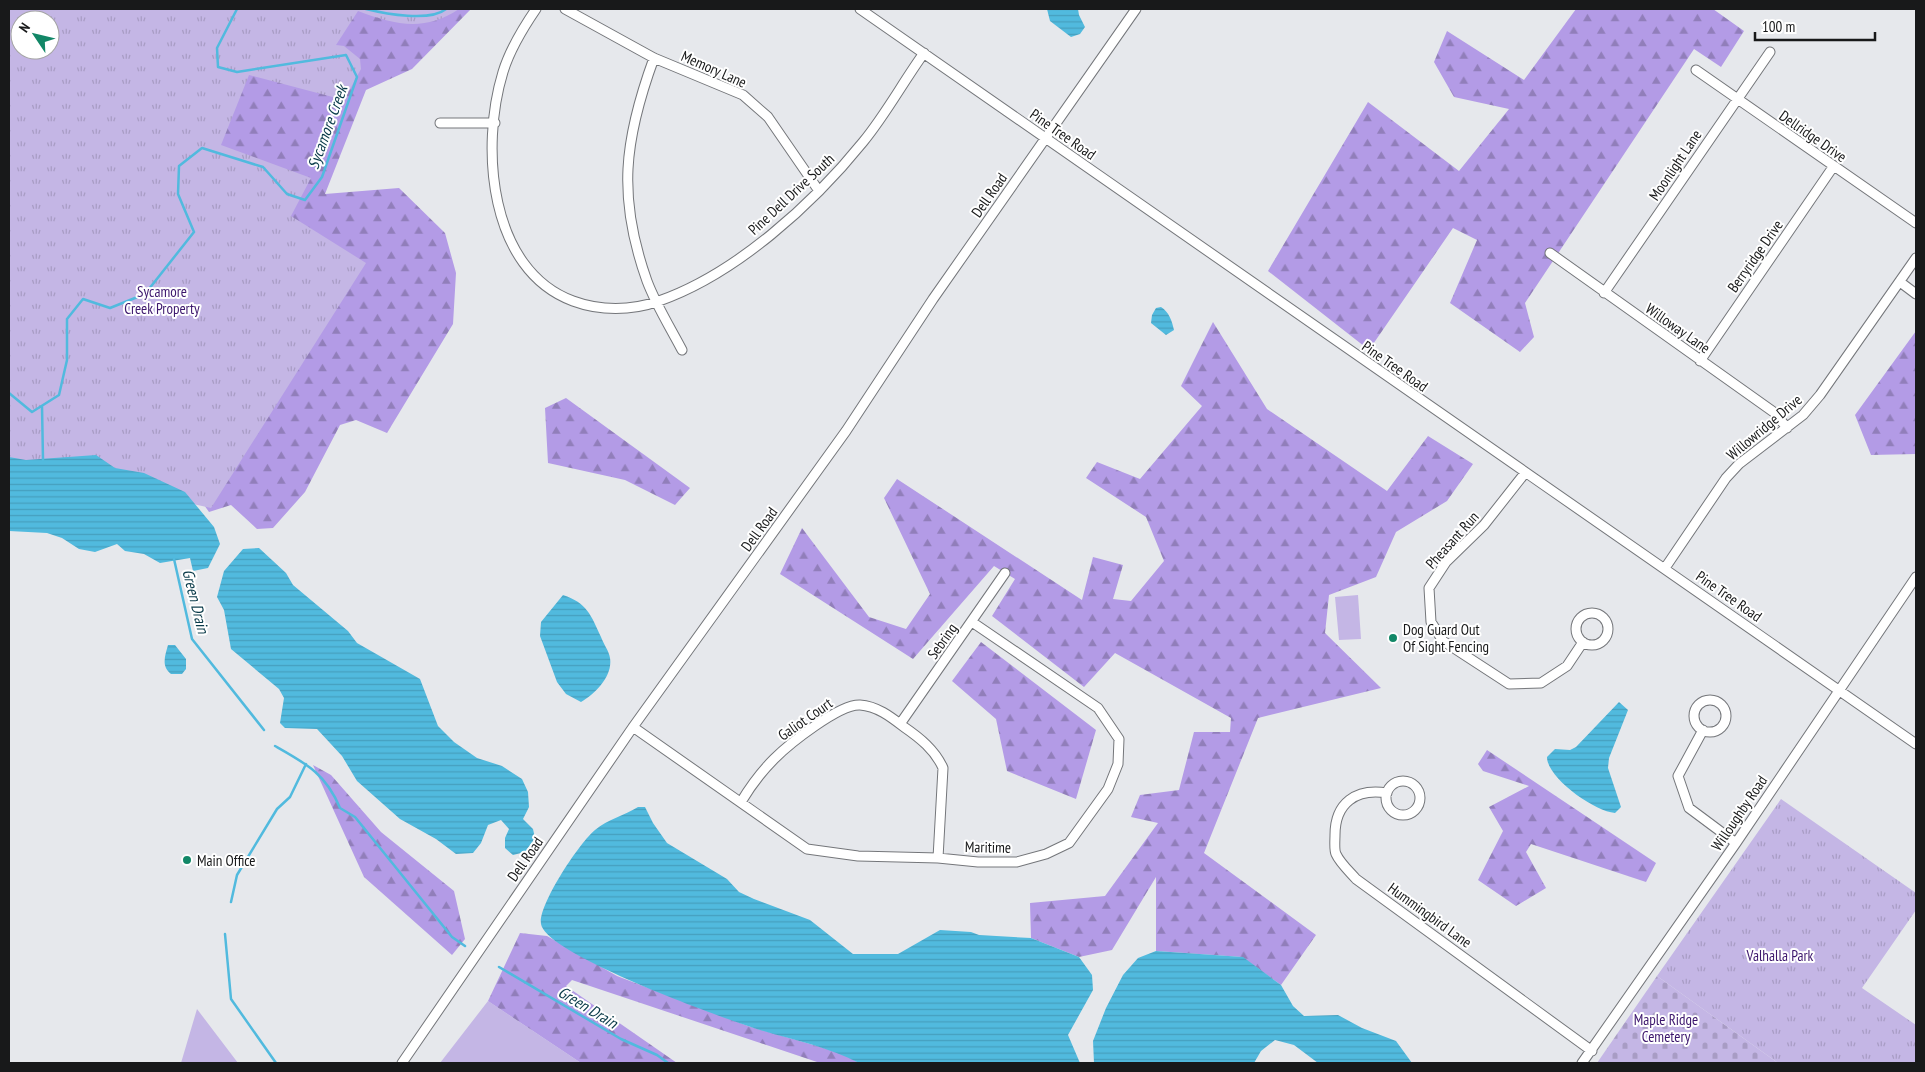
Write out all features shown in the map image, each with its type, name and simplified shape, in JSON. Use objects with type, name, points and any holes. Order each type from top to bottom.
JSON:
[{"type":"street","points":[[440,123],[495,123],[503,72],[526,24],[536,9]]},
{"type":"street","name":"Memory Lane","points":[[565,9],[654,58],[726,87],[755,105],[768,117],[819,191]]},
{"type":"street","name":"Pine Tree Road","points":[[860,9],[1916,744]]},
{"type":"street","name":"Dell Road","points":[[402,1063],[633,728],[846,431],[933,299],[1136,9]]},
{"type":"street","name":"Moonlight Lane","points":[[1604,293],[1770,52]]},
{"type":"street","name":"Pine Dell Drive South","points":[[495,123],[494,180],[506,230],[519,260],[549,290],[587,306],[604,309],[657,302],[689,289],[733,262],[767,238],[819,191],[864,141],[924,54]]},
{"type":"street","points":[[654,58],[629,142],[626,168],[630,216],[648,282],[682,350]]},
{"type":"street","name":"Dellridge Drive","points":[[1696,70],[1916,223]]},
{"type":"street","name":"Berryridge Drive","points":[[1700,361],[1834,167]]},
{"type":"street","name":"Willoway Lane","points":[[1550,252],[1604,293],[1774,412],[1787,428]]},
{"type":"street","name":"Willowridge Drive","points":[[1665,568],[1726,478],[1739,464],[1803,415],[1820,395],[1916,258]]},
{"type":"street","points":[[1900,282],[1916,294]]},
{"type":"street","name":"Pheasant Run","points":[[1525,473],[1484,525],[1446,562],[1429,588],[1431,622],[1443,641],[1509,684],[1541,683],[1568,666],[1584,642]]},
{"type":"street","name":"Sebring","points":[[900,724],[1005,573]]},
{"type":"street","name":"Willoughby Road","points":[[1582,1063],[1736,843],[1916,576]]},
{"type":"street","name":"Maritime","points":[[633,728],[807,848],[858,856],[938,858],[978,862],[1017,862],[1046,854],[1069,843],[1108,789],[1118,764],[1119,739],[1098,708],[972,622]]},
{"type":"street","name":"Galiot Court","points":[[741,802],[752,784],[774,759],[836,710],[859,704],[881,710],[928,746],[943,768],[938,858]]},
{"type":"street","points":[[1703,730],[1678,776],[1689,808],[1736,843]]},
{"type":"street","name":"Hummingbird Lane","points":[[1387,794],[1375,792],[1355,795],[1340,810],[1335,830],[1336,854],[1356,879],[1592,1050]]},
{"type":"green space","name":"Sycamore Creek Property","points":[[9,9],[471,9],[412,69],[366,90],[325,194],[399,188],[445,233],[456,273],[453,324],[387,433],[356,420],[340,425],[305,492],[273,528],[257,529],[231,505],[209,512],[195,492],[117,462],[21,60],[60,60],[60,10],[10,10],[10,13]]},
{"type":"green space","name":"Sycamore Creek Property","points":[[9,9],[459,9],[434,21],[410,24],[385,20],[358,11],[336,45],[344,46],[360,59],[361,69],[344,100],[249,75],[221,145],[311,178],[291,216],[366,263],[211,508],[9,463]]},
{"type":"green space","points":[[1576,9],[1713,9],[1744,31],[1721,67],[1694,49],[1525,303],[1534,337],[1520,352],[1450,303],[1477,240],[1453,228],[1369,350],[1268,271],[1368,102],[1459,171],[1509,109],[1454,97],[1434,62],[1447,31],[1524,80]]},
{"type":"green space","points":[[1213,322],[1267,409],[1387,491],[1428,436],[1473,464],[1447,501],[1396,532],[1376,577],[1329,595],[1325,633],[1381,688],[1258,718],[1204,853],[1316,935],[1281,985],[1242,957],[1156,951],[1156,877],[1112,950],[1079,957],[1031,938],[1030,903],[1105,896],[1158,823],[1131,817],[1140,795],[1179,790],[1194,732],[1230,732],[1231,718],[1115,653],[1084,687],[992,616],[1015,579],[994,566],[913,659],[780,574],[802,528],[869,617],[906,629],[930,594],[884,498],[897,479],[1082,600],[1093,557],[1123,565],[1113,599],[1131,601],[1164,561],[1146,517],[1086,478],[1097,462],[1140,479],[1202,406],[1181,386]]},
{"type":"green space","points":[[1916,331],[1916,454],[1871,455],[1855,415]]},
{"type":"green space","points":[[566,398],[690,488],[675,505],[625,480],[548,463],[545,408]]},
{"type":"green space","points":[[1358,595],[1361,639],[1339,640],[1335,597]]},
{"type":"green space","points":[[981,642],[1096,730],[1076,799],[1007,771],[996,719],[952,681]]},
{"type":"green space","points":[[1487,750],[1656,863],[1646,882],[1531,844],[1526,852],[1546,888],[1516,906],[1478,880],[1503,831],[1489,807],[1529,786],[1483,771],[1478,764]]},
{"type":"green space","points":[[313,765],[331,775],[381,832],[454,891],[465,939],[452,955],[364,877]]},
{"type":"green space","name":"Valhalla Park","points":[[1781,799],[1916,893],[1916,910],[1862,988],[1916,1025],[1916,1063],[1778,1063],[1657,976]]},
{"type":"green space","points":[[520,933],[547,936],[617,976],[748,1026],[841,1053],[859,1063],[820,1063],[572,980],[566,986],[677,1063],[581,1063],[488,1001]]},
{"type":"green space","name":"Maple Ridge Cemetery","points":[[1657,976],[1778,1063],[1597,1063]]},
{"type":"green space","points":[[488,1001],[581,1063],[440,1063]]},
{"type":"green space","points":[[197,1009],[238,1063],[181,1063]]},
{"type":"water","points":[[1047,9],[1078,9],[1085,27],[1080,34],[1071,37],[1050,21]]},
{"type":"water","points":[[1161,307],[1170,317],[1174,330],[1166,335],[1151,323],[1152,315],[1156,308]]},
{"type":"water","points":[[96,455],[115,468],[144,473],[185,492],[214,527],[220,544],[208,568],[193,571],[190,558],[160,563],[144,554],[125,551],[117,544],[95,552],[79,549],[62,538],[47,533],[9,531],[9,457],[26,460]]},
{"type":"water","points":[[259,548],[286,573],[293,585],[348,631],[357,643],[420,679],[438,726],[454,742],[477,758],[502,766],[522,779],[528,792],[529,807],[523,819],[533,829],[535,838],[525,852],[513,855],[505,848],[505,838],[509,829],[501,820],[488,825],[481,843],[473,853],[456,854],[436,839],[400,819],[357,781],[342,756],[317,729],[285,728],[280,723],[284,698],[279,689],[231,649],[224,610],[217,597],[224,571],[243,549]]},
{"type":"water","points":[[563,595],[578,602],[587,611],[610,658],[609,671],[606,678],[592,694],[581,702],[566,694],[557,682],[540,636],[541,622]]},
{"type":"water","points":[[168,645],[175,645],[186,659],[186,669],[182,674],[171,674],[166,668],[165,661]]},
{"type":"water","points":[[1619,702],[1628,710],[1609,758],[1608,768],[1621,807],[1615,813],[1606,811],[1584,800],[1573,792],[1555,774],[1549,765],[1547,757],[1555,749],[1570,750],[1576,747]]},
{"type":"water","points":[[638,807],[645,807],[653,823],[667,843],[727,879],[739,892],[810,920],[853,954],[898,954],[940,930],[971,932],[979,935],[1031,938],[1079,957],[1092,975],[1093,990],[1068,1035],[1080,1063],[859,1063],[833,1051],[762,1031],[702,1010],[600,967],[571,951],[550,937],[541,924],[546,903],[561,874],[588,837],[605,823]]},
{"type":"water","points":[[1156,951],[1243,957],[1281,985],[1293,1006],[1304,1016],[1338,1015],[1362,1028],[1396,1041],[1412,1063],[1318,1063],[1294,1045],[1275,1040],[1261,1051],[1254,1063],[1094,1063],[1093,1041],[1106,1008],[1123,975],[1138,958]]},
{"type":"waterway","name":"Sycamore Creek","points":[[9,393],[32,412],[59,395],[67,360],[67,319],[83,299],[110,308],[145,294],[194,232],[178,194],[179,166],[202,148],[263,167],[287,194],[305,200],[322,177],[357,77],[346,55],[237,72],[218,67],[217,48],[237,9]]},
{"type":"waterway","name":"Sycamore Creek","points":[[366,9],[408,16],[430,15],[446,9]]},
{"type":"waterway","name":"Green Drain","points":[[42,406],[43,460]]},
{"type":"waterway","name":"Green Drain","points":[[174,559],[192,639],[264,730]]},
{"type":"waterway","name":"Green Drain","points":[[275,746],[306,765],[322,778],[340,808],[355,817],[452,937],[465,946]]},
{"type":"waterway","points":[[231,902],[237,875],[277,809],[290,797],[306,764]]},
{"type":"waterway","points":[[225,934],[231,999],[276,1063]]},
{"type":"waterway","name":"Green Drain","points":[[499,967],[621,1039],[657,1055],[668,1063]]},
{"type":"place","name":"Dog Guard Out Of Sight Fencing","points":[[1393,638]]},
{"type":"place","name":"Main Office","points":[[187,860]]}]
